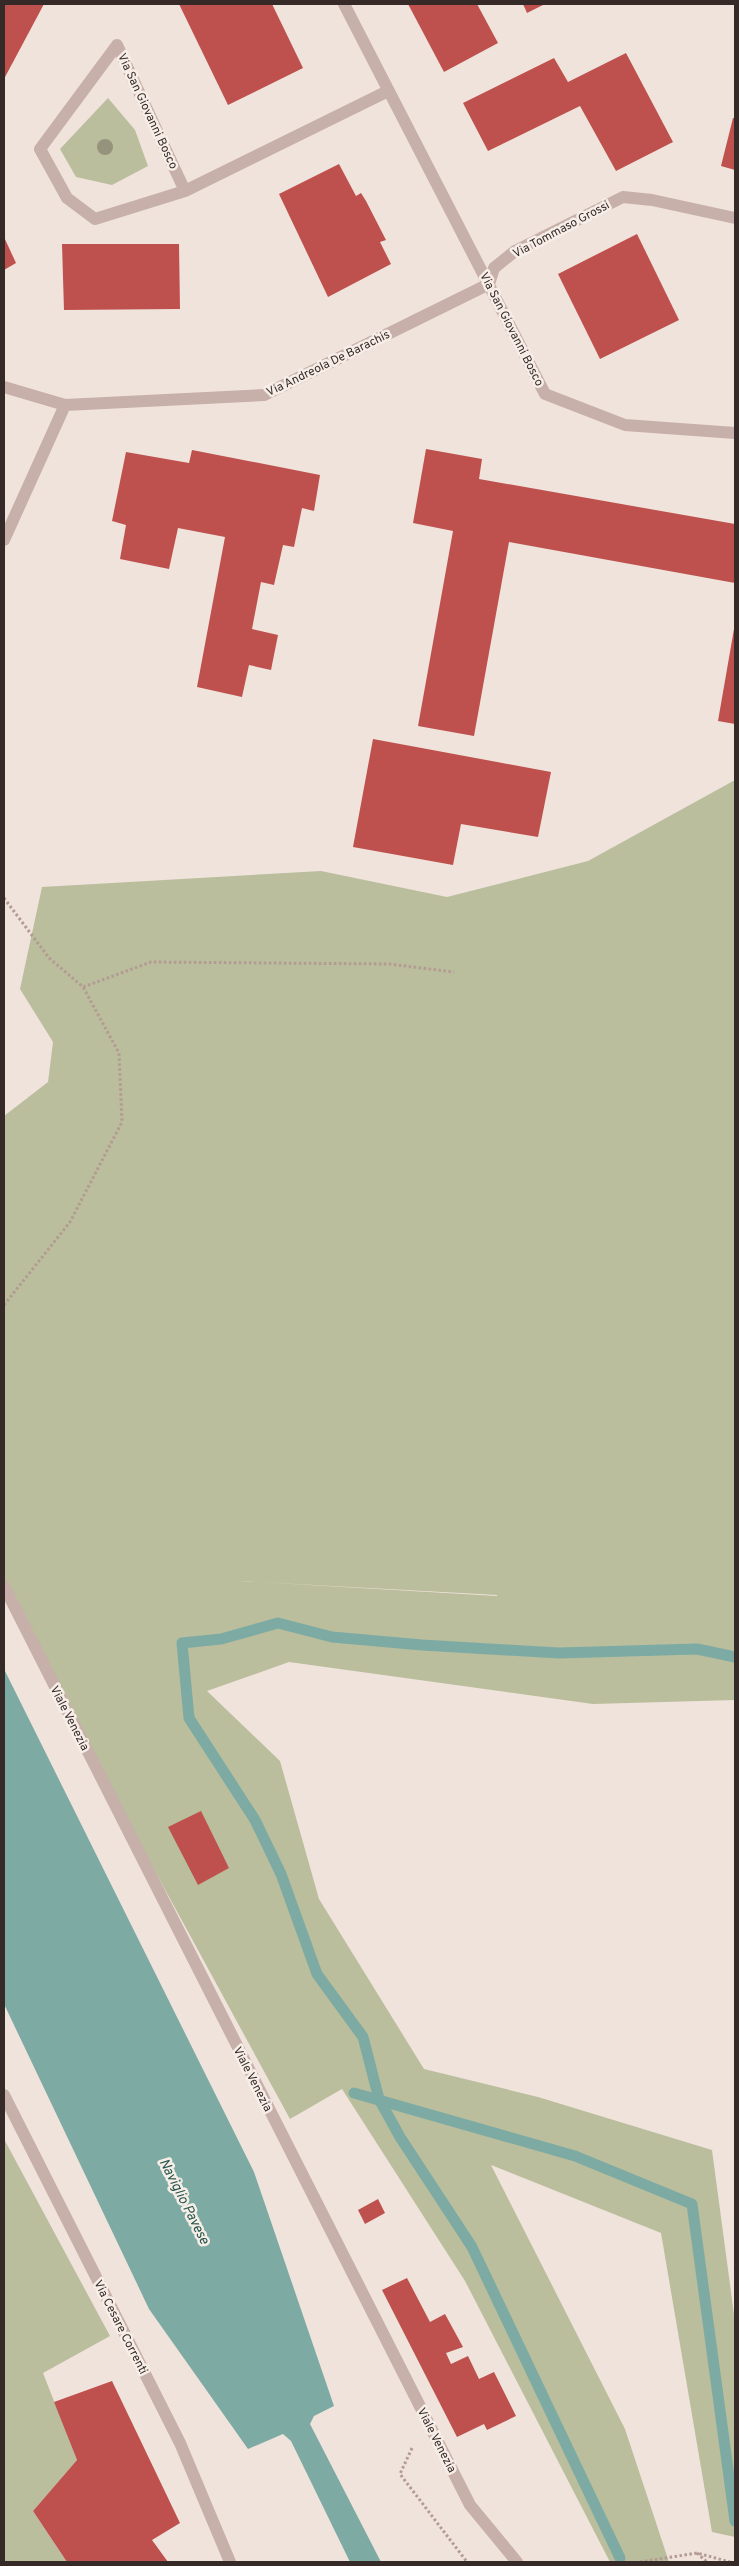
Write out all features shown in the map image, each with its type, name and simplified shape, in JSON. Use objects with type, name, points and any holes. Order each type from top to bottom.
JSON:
[{"type":"street","name":"Via San Giovanni Bosco","points":[[344,4],[545,394],[625,425],[735,433]]},
{"type":"street","name":"Via San Giovanni Bosco","points":[[185,192],[117,45],[40,150],[68,198],[95,219],[185,192],[388,91]]},
{"type":"street","name":"Via Tommaso Grossi","points":[[489,284],[494,268],[515,251],[623,197],[652,200],[735,218]]},
{"type":"street","name":"Via Andreola De Barachis","points":[[4,387],[65,406],[264,395],[489,284]]},
{"type":"street","points":[[4,540],[65,406]]},
{"type":"street","name":"Viale Venezia","points":[[4,1586],[470,2505],[517,2562]]},
{"type":"street","name":"Via Cesare Correnti","points":[[4,2095],[180,2443],[230,2562]]},
{"type":"path","points":[[4,898],[49,958],[83,987],[119,1053],[122,1122],[70,1222],[4,1305]]},
{"type":"path","points":[[83,987],[151,962],[389,964],[454,972]]},
{"type":"path","points":[[412,2447],[400,2474],[467,2562]]},
{"type":"path","points":[[640,2562],[697,2553],[730,2562]]},
{"type":"path","points":[[697,2553],[707,2562]]},
{"type":"green space","points":[[108,98],[135,130],[148,166],[112,185],[76,177],[60,149]]},
{"type":"green space","points":[[735,780],[735,1700],[593,1704],[289,1662],[207,1691],[280,1761],[319,1899],[424,2069],[538,2097],[712,2150],[735,2322],[735,2537],[712,2532],[661,2233],[491,2165],[625,2429],[669,2562],[610,2562],[465,2281],[342,2089],[290,2119],[46,1671],[4,1586],[4,1116],[48,1082],[53,1042],[20,989],[42,887],[321,871],[447,897],[588,861]],"holes":[[[239,1581],[497,1595],[497,1596]]]},
{"type":"green space","points":[[4,2139],[110,2336],[43,2373],[77,2460],[33,2511],[67,2562],[4,2562]]},
{"type":"water","name":"Naviglio Pavese","points":[[4,1669],[254,2172],[334,2406],[314,2416],[310,2424],[381,2562],[350,2562],[291,2441],[283,2434],[248,2449],[149,2309],[4,2004]]},
{"type":"building","points":[[4,4],[44,4],[4,79]]},
{"type":"building","points":[[179,4],[272,4],[303,68],[228,105]]},
{"type":"building","points":[[408,4],[477,4],[498,43],[444,72]]},
{"type":"building","points":[[523,4],[545,4],[527,13]]},
{"type":"building","points":[[626,53],[673,142],[616,171],[580,106],[488,151],[463,103],[554,58],[568,82]]},
{"type":"building","points":[[733,118],[735,118],[735,170],[721,166]]},
{"type":"building","points":[[339,164],[356,196],[361,193],[366,201],[386,240],[380,242],[391,264],[328,297],[279,194]]},
{"type":"building","points":[[637,234],[679,320],[600,359],[558,274]]},
{"type":"building","points":[[4,237],[16,263],[4,270]]},
{"type":"building","points":[[62,244],[179,244],[180,309],[64,310]]},
{"type":"building","points":[[426,449],[482,459],[479,479],[735,524],[735,583],[509,542],[474,736],[418,726],[453,531],[413,523]]},
{"type":"building","points":[[192,450],[320,475],[314,511],[302,508],[294,547],[283,545],[274,585],[261,582],[252,629],[278,635],[271,670],[249,665],[242,697],[197,687],[225,537],[178,528],[169,569],[120,559],[126,525],[112,521],[126,452],[189,463]]},
{"type":"building","points":[[735,630],[735,724],[718,721]]},
{"type":"building","points":[[373,739],[551,772],[538,837],[461,824],[453,865],[353,847]]},
{"type":"building","points":[[201,1811],[229,1868],[198,1885],[168,1827]]},
{"type":"building","points":[[378,2199],[385,2213],[365,2224],[358,2210]]},
{"type":"building","points":[[407,2278],[430,2322],[445,2314],[463,2347],[446,2353],[451,2364],[468,2356],[479,2379],[494,2372],[516,2416],[487,2430],[484,2424],[457,2437],[382,2290]]},
{"type":"building","points":[[112,2381],[180,2523],[152,2540],[168,2562],[67,2562],[33,2511],[77,2460],[54,2402]]},
{"type":"waterway","points":[[620,2558],[472,2247],[400,2137],[379,2099],[363,2037],[317,1974],[281,1874],[255,1820],[189,1718],[182,1643],[221,1639],[278,1623],[332,1637],[422,1645],[559,1653],[697,1649],[735,1657]]},
{"type":"waterway","points":[[354,2093],[575,2156],[692,2204],[735,2521]]}]
